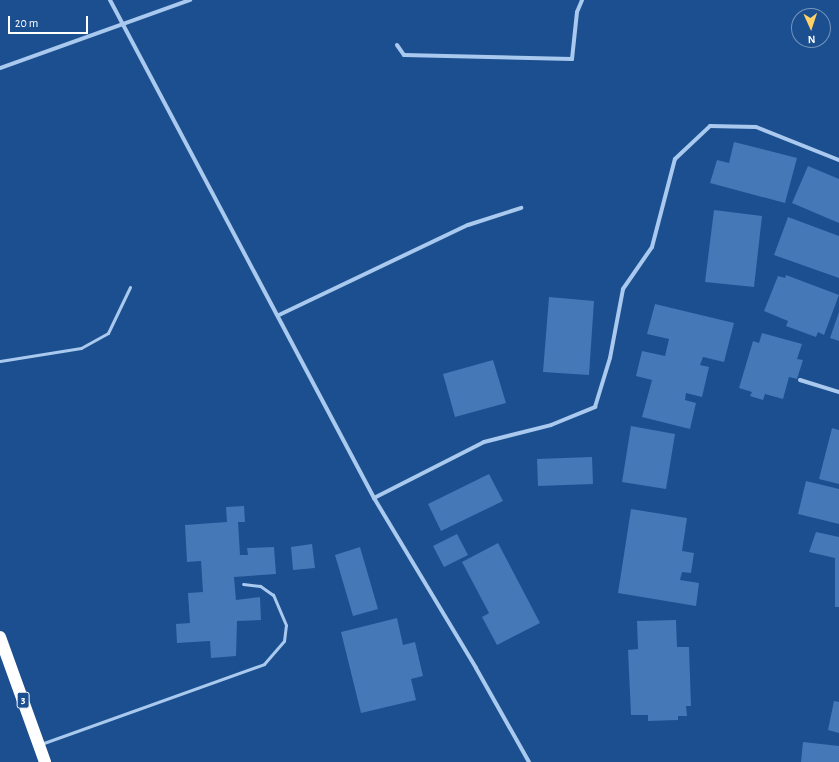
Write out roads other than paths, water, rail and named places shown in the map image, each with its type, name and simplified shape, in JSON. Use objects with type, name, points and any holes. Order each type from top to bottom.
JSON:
[{"type":"highway","name":"3","points":[[0,637],[45,762]]},
{"type":"street","points":[[110,0],[122,26],[279,316],[374,498],[476,668],[529,762]]},
{"type":"street","points":[[0,68],[122,26],[190,0]]},
{"type":"street","points":[[397,45],[404,55],[572,60],[577,12],[582,0]]},
{"type":"street","points":[[374,498],[484,442],[551,425],[595,407],[610,358],[623,289],[652,247],[675,159],[710,126],[756,127],[839,160]]},
{"type":"street","points":[[279,316],[468,225],[521,208]]},
{"type":"street","points":[[800,380],[839,392]]},
{"type":"lane","points":[[0,361],[81,348],[108,333],[130,286]]},
{"type":"lane","points":[[39,745],[264,664],[284,641],[286,625],[273,595],[260,586],[243,584]]}]
